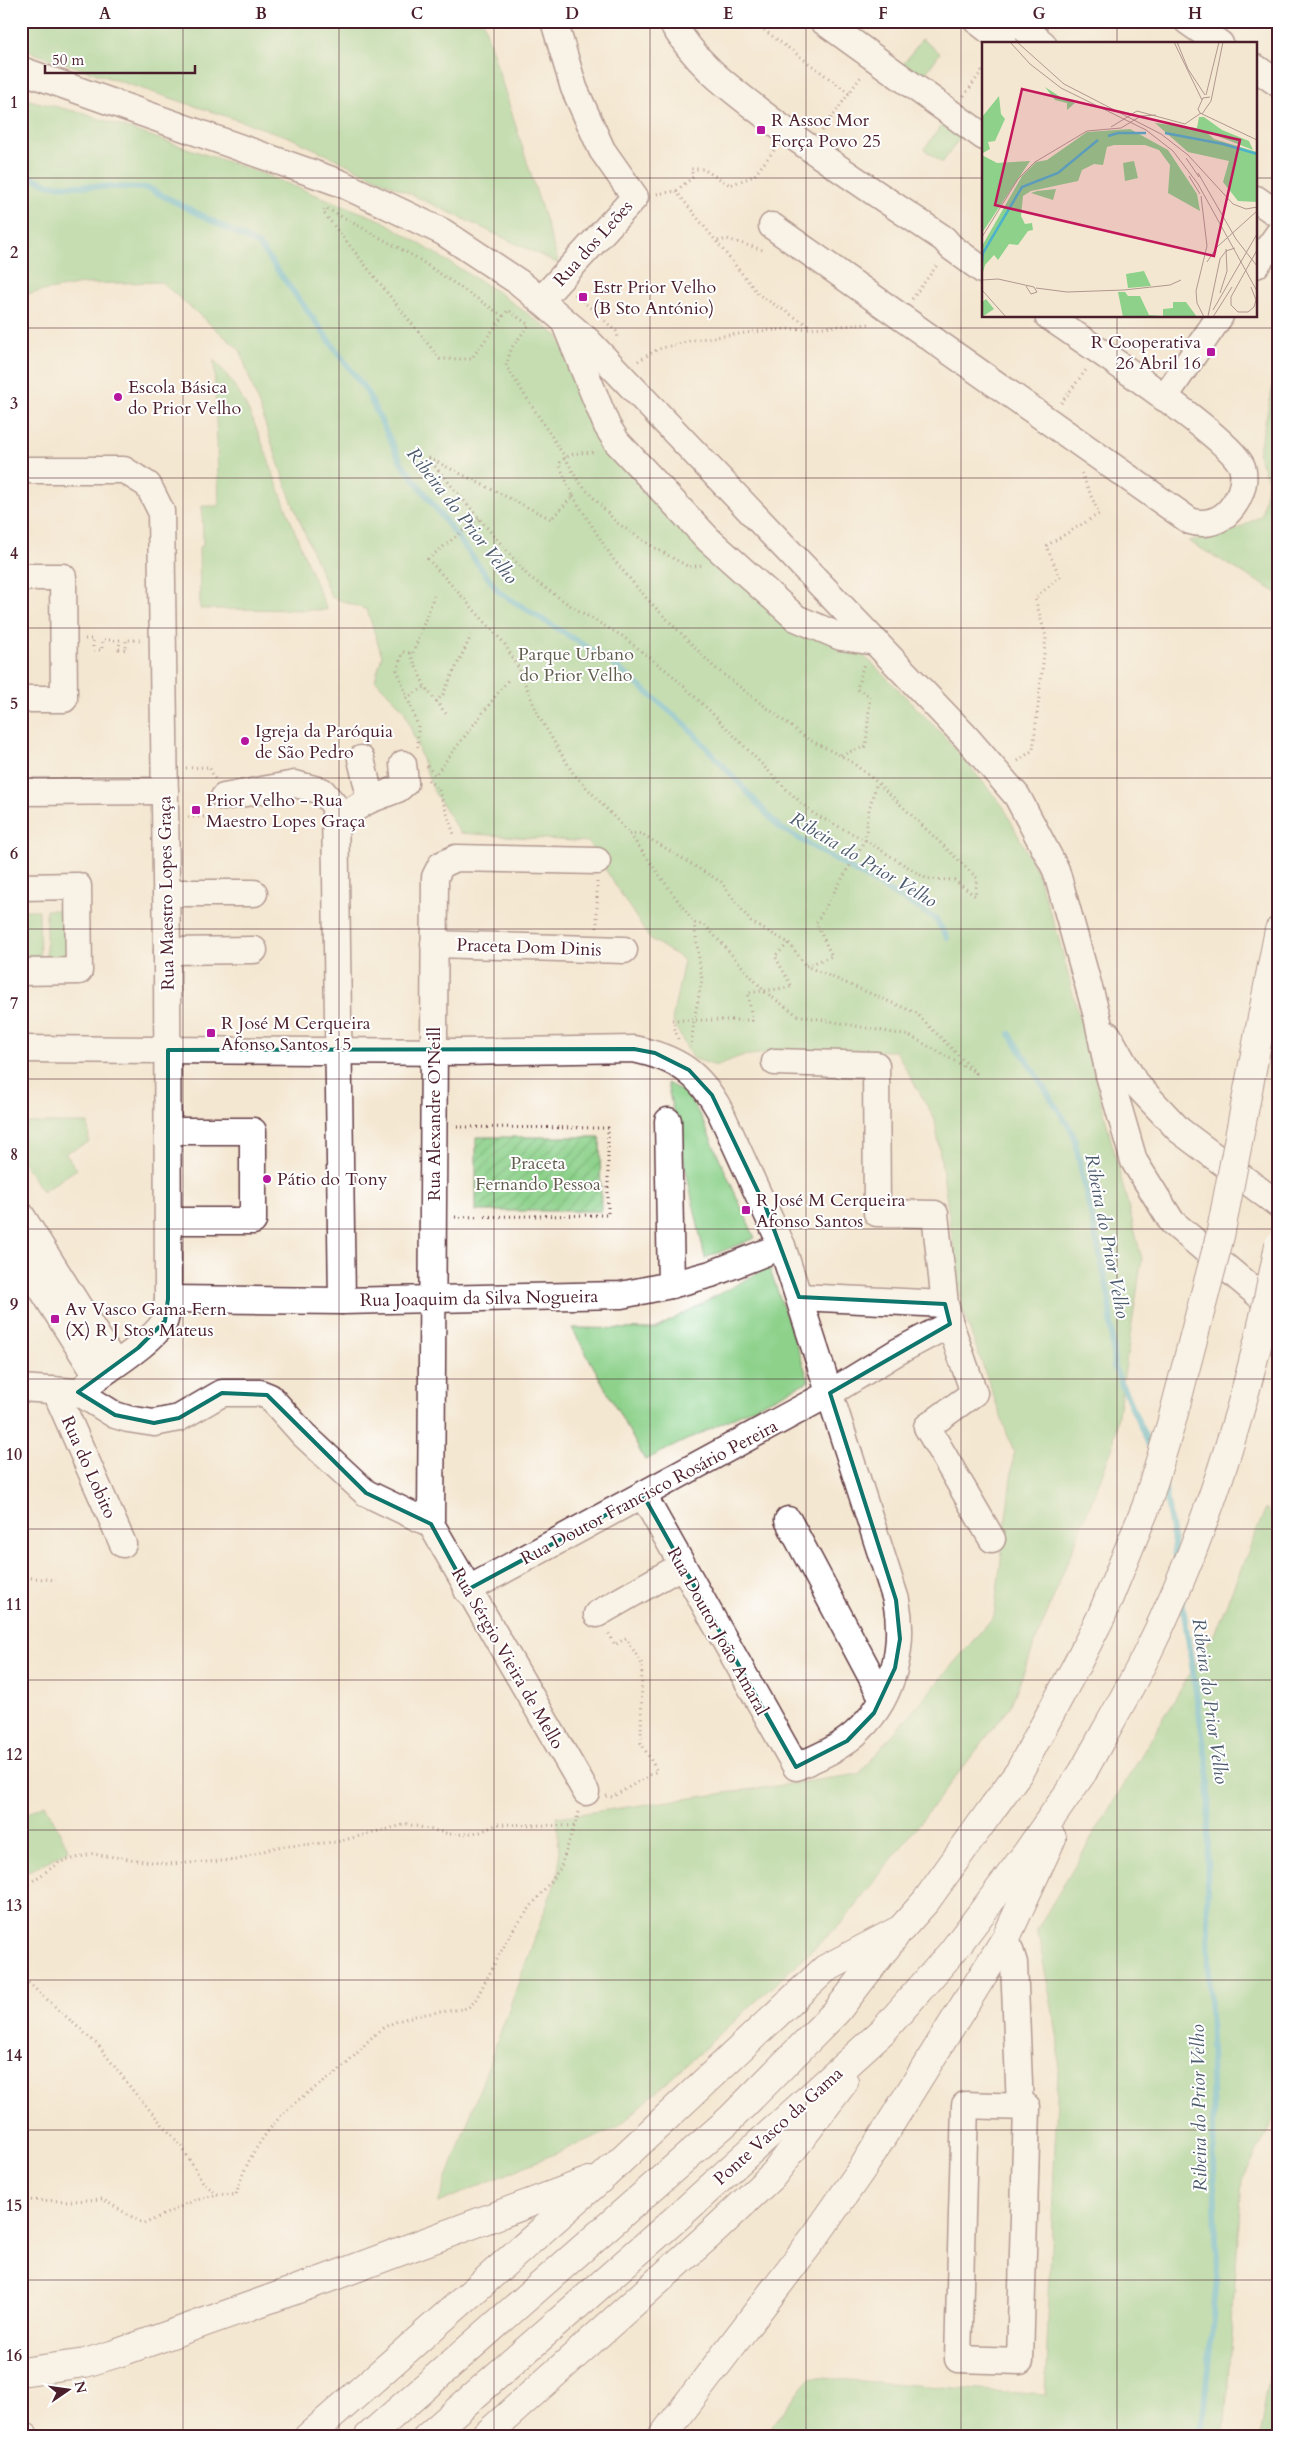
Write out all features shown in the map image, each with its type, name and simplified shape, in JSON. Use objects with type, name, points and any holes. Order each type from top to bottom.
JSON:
[{"type":"highway","points":[[368,2437],[730,2119],[837,2011],[901,1929],[926,1901],[1019,1772],[1078,1664],[1104,1609],[1146,1507],[1176,1406],[1220,1236],[1279,930]]},
{"type":"highway","points":[[662,2437],[827,2220],[864,2166],[1006,1938],[1083,1772],[1143,1662],[1194,1544],[1243,1392],[1279,1245]]},
{"type":"highway","name":"Ponte Vasco da Gama","points":[[427,2437],[679,2216],[883,2031],[957,1946],[1083,1772]]},
{"type":"highway","points":[[308,2437],[605,2175],[825,1969],[901,1929]]},
{"type":"highway","points":[[484,2437],[717,2228],[774,2174],[883,2031]]},
{"type":"highway","points":[[21,2372],[85,2363],[126,2350],[605,2175]]},
{"type":"highway","points":[[21,2435],[25,2437]]},
{"type":"street","name":"Rua dos Leões","points":[[541,300],[635,197],[602,150],[574,88],[554,21]]},
{"type":"street","points":[[671,21],[689,48],[714,76],[810,149],[944,240],[950,247],[982,270]]},
{"type":"street","points":[[823,21],[982,136]]},
{"type":"street","points":[[976,21],[1038,42]]},
{"type":"street","points":[[1187,21],[1217,42]]},
{"type":"street","points":[[1258,69],[1279,84]]},
{"type":"street","points":[[21,70],[340,183],[443,232],[494,264],[563,318],[653,407],[866,650],[966,737],[1018,796],[1056,870],[1097,1016],[1109,1075],[1134,1161],[1172,1222],[1279,1312]]},
{"type":"street","points":[[1258,200],[1279,215]]},
{"type":"street","points":[[772,226],[1190,521],[1203,523],[1217,520],[1228,512],[1241,492],[1244,475],[1239,461],[1227,446],[1164,398],[1051,318]]},
{"type":"street","points":[[1258,262],[1279,233]]},
{"type":"street","points":[[563,318],[608,426],[617,442],[647,476],[709,540],[796,618],[866,650]]},
{"type":"street","points":[[1164,398],[1219,318]]},
{"type":"street","name":"Rua Maestro Lopes Graça","points":[[21,470],[124,470],[148,485],[161,510],[168,1050],[168,1299],[165,1321],[138,1348],[106,1370],[66,1391]]},
{"type":"street","points":[[21,577],[63,577],[64,639],[64,699],[21,699]]},
{"type":"street","points":[[361,759],[368,788],[367,801]]},
{"type":"street","points":[[335,816],[351,811],[367,801],[398,789],[409,766]]},
{"type":"street","points":[[224,797],[295,784],[322,791],[335,806],[342,1301]]},
{"type":"street","points":[[21,792],[165,790]]},
{"type":"street","name":"Rua Alexandre O'Neill","points":[[431,1524],[435,877],[437,870],[446,861],[463,857],[597,861]]},
{"type":"street","points":[[21,887],[78,886],[79,971],[21,972]]},
{"type":"street","points":[[166,893],[254,893]]},
{"type":"street","name":"Praceta Dom Dinis","points":[[434,944],[624,950]]},
{"type":"street","points":[[167,951],[254,950]]},
{"type":"street","points":[[1097,1016],[1135,1083],[1179,1130],[1279,1205]]},
{"type":"street","points":[[21,1049],[338,1051],[634,1049],[655,1053],[689,1070],[712,1095],[782,1246],[886,1566],[899,1614],[898,1652],[895,1668],[882,1697]]},
{"type":"street","points":[[775,1062],[876,1065],[878,1213],[936,1214],[948,1314],[974,1393],[927,1426],[992,1539]]},
{"type":"street","points":[[668,1121],[671,1285]]},
{"type":"street","points":[[168,1131],[253,1131],[253,1221],[168,1221]]},
{"type":"street","points":[[21,1215],[106,1370]]},
{"type":"street","name":"Rua Joaquim da Silva Nogueira","points":[[168,1299],[342,1301],[620,1295],[671,1285],[711,1274],[782,1246]]},
{"type":"street","points":[[21,1256],[29,1285],[106,1370]]},
{"type":"street","points":[[799,1297],[948,1314]]},
{"type":"street","name":"Rua Doutor Francisco Rosário Pereira","points":[[467,1590],[830,1393],[897,1352],[948,1314]]},
{"type":"street","points":[[21,1388],[66,1391],[115,1415],[154,1423],[179,1418],[222,1393],[268,1395],[304,1435],[366,1493],[431,1524]]},
{"type":"street","name":"Rua do Lobito","points":[[66,1391],[123,1544]]},
{"type":"street","name":"Rua Doutor João Amaral","points":[[643,1495],[681,1566],[796,1766],[824,1755],[846,1741],[862,1728],[874,1713],[882,1697]]},
{"type":"street","points":[[788,1520],[882,1697]]},
{"type":"street","name":"Rua Sérgio Vieira de Mello","points":[[431,1524],[467,1590],[586,1792]]},
{"type":"street","points":[[597,1614],[681,1566]]},
{"type":"street","points":[[1006,1938],[1014,1963],[1020,2107]]},
{"type":"street","points":[[965,2105],[1020,2107],[1027,2107],[1020,2361],[958,2359],[965,2105]]},
{"type":"path","points":[[752,21],[849,93]]},
{"type":"path","points":[[810,149],[874,58]]},
{"type":"path","points":[[952,114],[982,71]]},
{"type":"path","points":[[788,132],[754,176],[730,185],[703,169],[691,168],[693,177],[676,191],[718,241],[759,295],[812,328]]},
{"type":"path","points":[[503,316],[415,257],[326,208],[323,212],[440,359],[471,359],[508,310],[528,325],[512,347],[506,366],[565,457],[578,481],[617,523],[655,548],[689,567],[704,564],[711,571]]},
{"type":"path","points":[[718,241],[727,239],[777,254],[794,242]]},
{"type":"path","points":[[631,365],[658,349],[693,340],[761,331],[889,323],[899,316],[929,274]]},
{"type":"path","points":[[573,496],[551,518],[427,457],[528,576],[574,608],[622,636],[672,675],[787,790],[814,814],[865,840],[927,879],[954,880],[975,896],[977,878],[877,782],[840,755],[806,738],[714,667],[647,599],[613,559],[573,496],[559,464],[565,457],[598,452]]},
{"type":"path","points":[[999,775],[1033,750],[1046,637],[1035,598],[1060,577],[1046,546],[1098,514],[1080,470]]},
{"type":"path","points":[[479,518],[428,558],[504,643],[519,670],[538,717],[573,773],[629,833],[694,923],[702,980],[694,1020]]},
{"type":"path","points":[[434,596],[413,652],[403,652],[397,670],[418,726],[409,766],[411,778],[425,778],[438,788],[463,857]]},
{"type":"path","points":[[436,702],[443,694],[471,636]]},
{"type":"path","points":[[64,639],[94,639],[94,650],[102,650],[102,640],[120,640],[120,650],[126,650],[126,640],[163,640]]},
{"type":"path","points":[[840,755],[866,746],[870,696],[857,689],[866,650]]},
{"type":"path","points":[[410,652],[425,688],[447,715]]},
{"type":"path","points":[[435,774],[508,680]]},
{"type":"path","points":[[406,698],[425,688]]},
{"type":"path","points":[[183,768],[210,768]]},
{"type":"path","points":[[806,966],[832,956],[816,922],[865,840],[869,808],[877,782]]},
{"type":"path","points":[[629,833],[642,834],[721,882],[751,922],[789,943],[806,966],[916,1013],[976,1073],[910,1036],[797,1015],[765,992],[706,926],[694,923]]},
{"type":"path","points":[[597,861],[597,949]]},
{"type":"path","points":[[689,1070],[672,1020],[752,1020],[748,993],[792,987],[775,956],[789,943]]},
{"type":"path","points":[[433,1217],[608,1215],[608,1128],[434,1127]]},
{"type":"path","points":[[21,1577],[56,1580]]},
{"type":"path","points":[[21,2200],[73,2201],[102,2198],[144,2224],[193,2201],[218,2194],[236,2195],[241,2177],[257,2146],[297,2101],[343,2067],[356,2052],[392,2023],[468,2008],[491,1974],[512,1931],[560,1869],[586,1792],[612,1797],[657,1771],[641,1743],[642,1664],[626,1638],[615,1644],[597,1614]]},
{"type":"path","points":[[21,1888],[60,1862],[92,1854],[167,1864],[208,1862],[237,1860],[276,1847],[336,1842],[407,1824],[454,1835],[480,1832],[498,1824],[575,1826]]},
{"type":"path","points":[[21,1976],[99,2046],[134,2092],[182,2147],[204,2184],[218,2194]]},
{"type":"highlighted area","points":[[634,1049],[655,1053],[689,1070],[712,1095],[766,1208],[799,1297],[945,1304],[950,1324],[830,1393],[896,1600],[900,1639],[895,1668],[874,1713],[847,1741],[796,1767],[643,1495],[467,1590],[431,1524],[366,1493],[267,1395],[222,1393],[179,1418],[154,1423],[115,1415],[78,1392],[138,1348],[165,1321],[168,1299],[168,1050]]},
{"type":"green space","points":[[21,21],[483,21],[559,264],[289,137],[21,49]]},
{"type":"green space","points":[[922,39],[940,53],[921,80],[902,66]]},
{"type":"green space","name":"Parque Urbano do Prior Velho","points":[[21,98],[82,113],[255,171],[383,221],[499,293],[558,336],[606,439],[841,643],[865,657],[878,669],[946,738],[1003,806],[1035,868],[1058,936],[1142,1259],[1113,1447],[1010,1707],[843,1922],[618,2127],[438,2203],[560,1869],[557,1817],[859,1774],[994,1616],[1014,1453],[963,1311],[935,1120],[896,1051],[797,1050],[741,1056],[716,1066],[692,1058],[672,1020],[684,960],[649,938],[588,842],[460,833],[434,792],[404,710],[375,680],[382,656],[367,610],[331,597],[290,497],[240,350],[161,282],[82,284],[21,295]]},
{"type":"green space","points":[[944,122],[962,135],[942,163],[924,149]]},
{"type":"green space","points":[[214,360],[237,390],[254,422],[297,537],[327,610],[200,609],[199,547],[203,546],[202,506],[219,506]]},
{"type":"green space","points":[[1279,379],[1279,594],[1188,541],[1230,533],[1261,516],[1268,481],[1258,454],[1273,386]]},
{"type":"green space","points":[[21,910],[39,910],[40,962],[21,962]]},
{"type":"green space","points":[[46,910],[71,910],[72,962],[46,963]]},
{"type":"green space","points":[[667,1083],[686,1093],[701,1117],[755,1238],[705,1258]]},
{"type":"green space","points":[[21,1123],[88,1123],[89,1142],[65,1153],[77,1169],[42,1192],[21,1159]]},
{"type":"green space","name":"Praceta Fernando Pessoa","points":[[476,1137],[600,1137],[601,1211],[476,1211]]},
{"type":"green space","points":[[769,1267],[809,1381],[645,1460],[572,1328],[655,1329]]},
{"type":"green space","points":[[1266,1508],[1279,1526],[1279,2109],[1242,2181],[1224,2437],[763,2437],[811,2377],[1045,2395],[1059,2045],[1037,1929],[1214,1634]]},
{"type":"green space","points":[[45,1804],[69,1850],[21,1875],[21,1817]]},
{"type":"green space","points":[[1279,2316],[1279,2437],[1259,2437]]},
{"type":"waterway","name":"Ribeira do Prior Velho","points":[[21,173],[50,185],[148,188],[259,245],[367,392],[401,462],[499,592],[612,663],[685,724],[779,827],[935,918],[947,937]]},
{"type":"waterway","name":"Ribeira do Prior Velho","points":[[1010,1034],[1073,1133],[1109,1296],[1114,1367],[1153,1454]]},
{"type":"waterway","name":"Ribeira do Prior Velho","points":[[1164,1482],[1177,1563]]},
{"type":"waterway","name":"Ribeira do Prior Velho","points":[[1182,1600],[1209,1778],[1207,1890],[1217,2278],[1201,2437]]},
{"type":"place","name":"R Assoc Mor Força Povo 25","points":[[761,130]]},
{"type":"place","name":"Estr Prior Velho (B Sto António)","points":[[583,297]]},
{"type":"place","name":"R Cooperativa 26 Abril 16","points":[[1211,352]]},
{"type":"place","name":"Escola Básica do Prior Velho","points":[[118,397]]},
{"type":"place","name":"Igreja da Paróquia de São Pedro","points":[[245,741]]},
{"type":"place","name":"Prior Velho - Rua Maestro Lopes Graça","points":[[196,810]]},
{"type":"place","name":"R José M Cerqueira Afonso Santos 15","points":[[211,1033]]},
{"type":"place","name":"Pátio do Tony","points":[[267,1179]]},
{"type":"place","name":"R José M Cerqueira Afonso Santos","points":[[746,1210]]},
{"type":"place","name":"Av Vasco Gama Fern (X) R J Stos Mateus","points":[[55,1319]]}]
